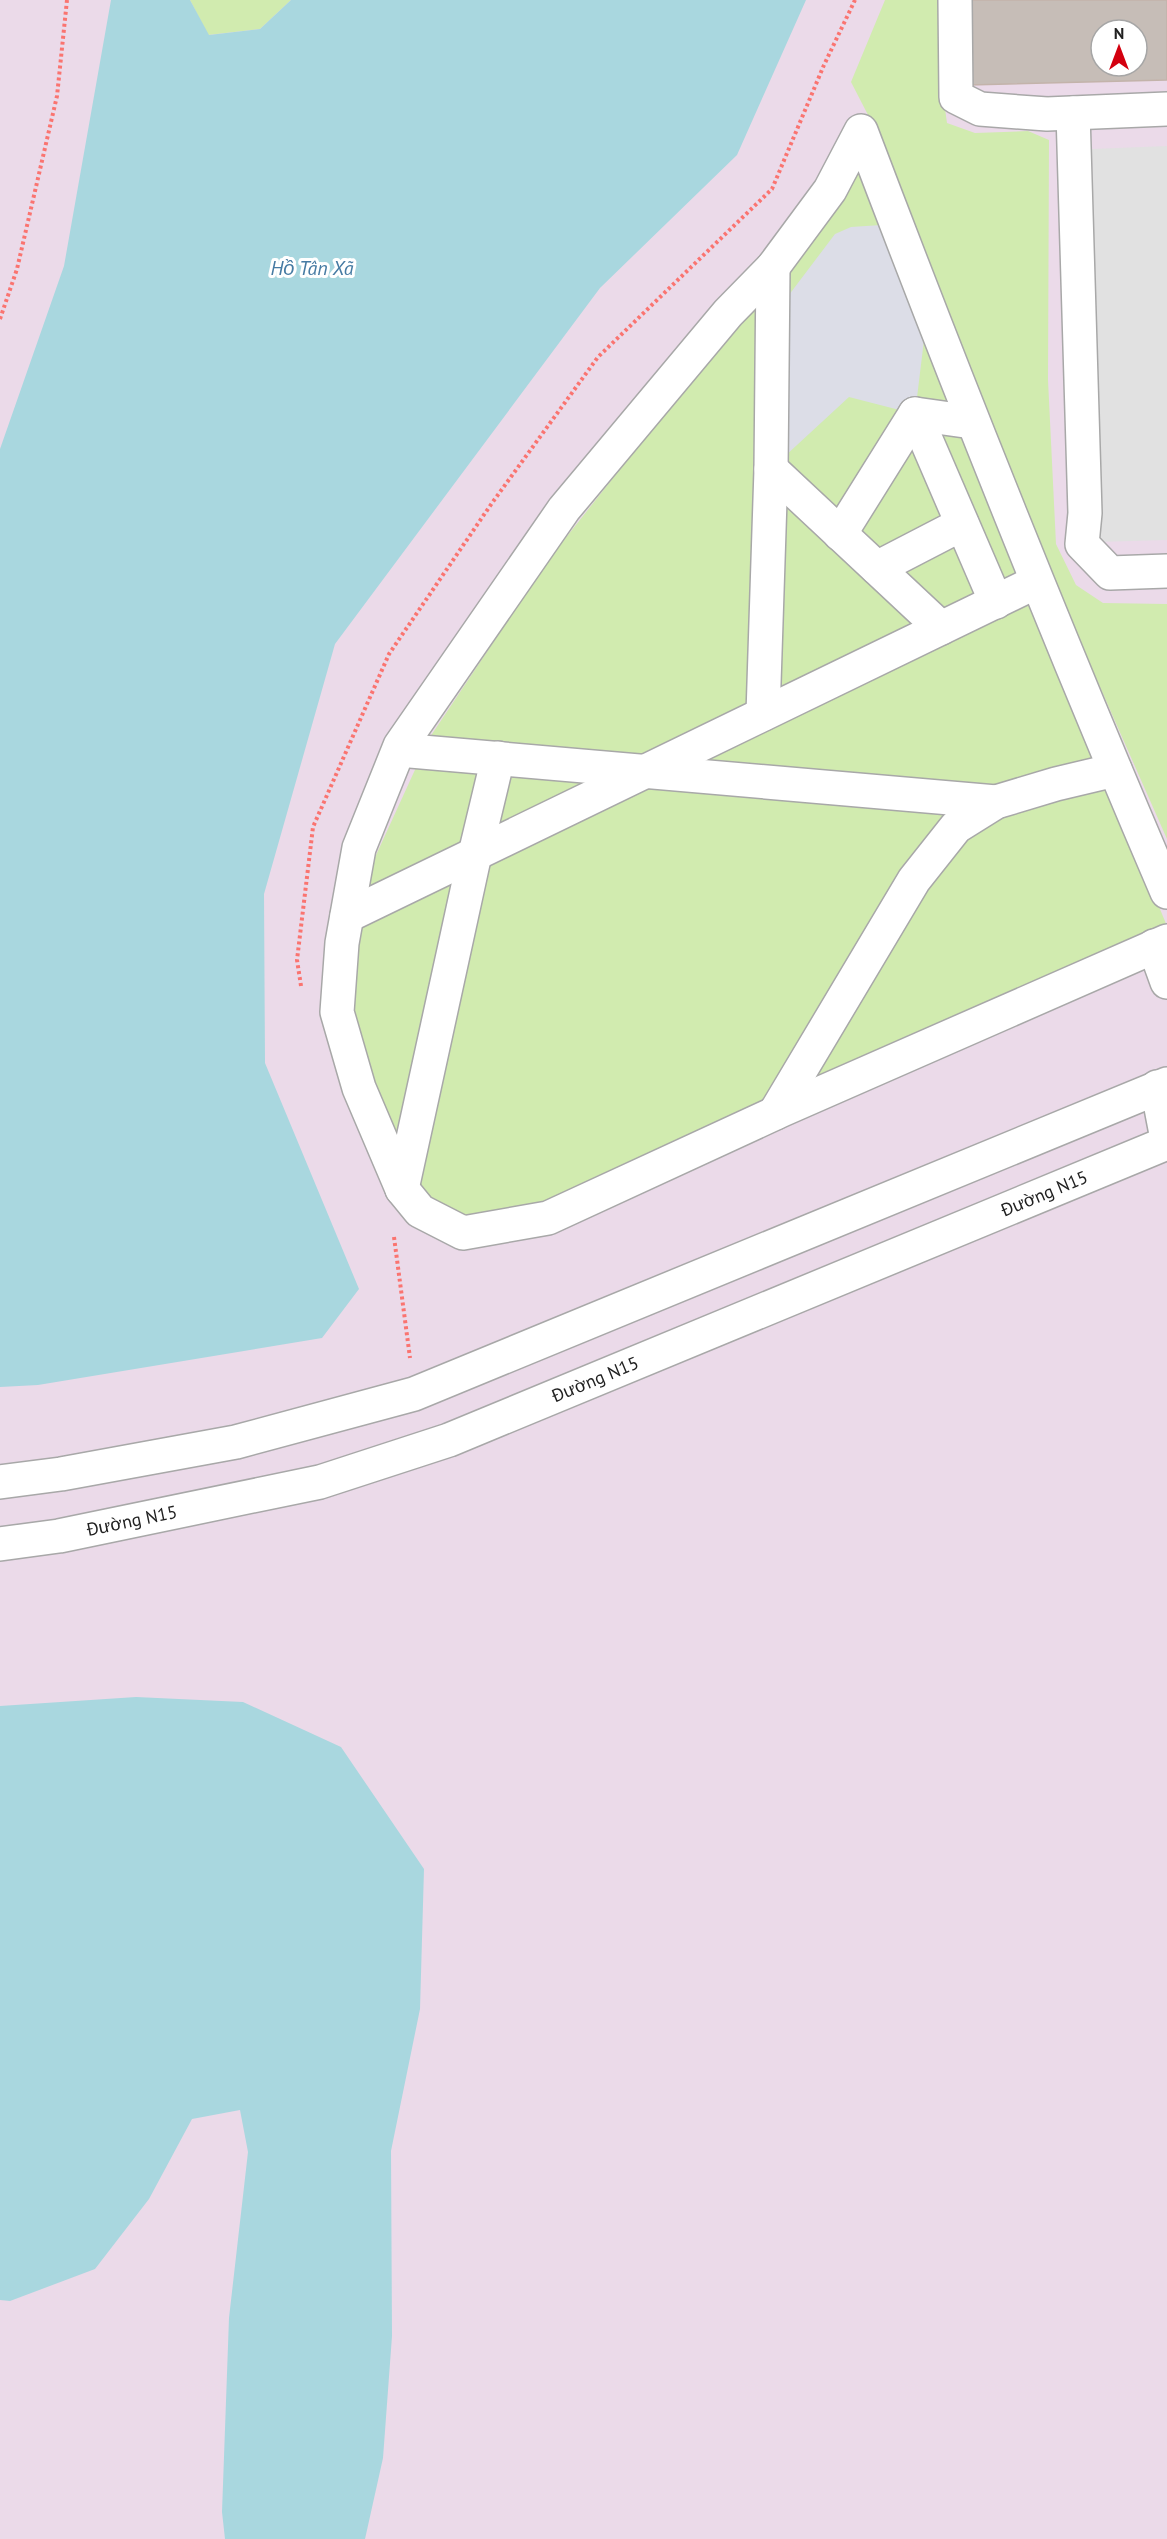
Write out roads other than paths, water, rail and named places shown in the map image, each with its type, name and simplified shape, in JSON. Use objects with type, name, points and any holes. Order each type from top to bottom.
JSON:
[{"type":"street","points":[[955,0],[956,97],[980,109],[1047,114],[1167,109]]},
{"type":"street","points":[[1074,112],[1085,513],[1082,544],[1110,573],[1167,571]]},
{"type":"street","points":[[1167,892],[1036,582],[861,132],[830,190],[773,267],[728,313],[564,509],[399,750],[359,848],[347,916],[337,1012],[359,1088],[402,1189],[420,1210],[463,1233],[548,1218],[775,1113],[1160,943],[1167,982]]},
{"type":"street","points":[[763,714],[771,469],[773,267]]},
{"type":"street","points":[[915,414],[972,422]]},
{"type":"street","points":[[915,414],[996,602]]},
{"type":"street","points":[[840,534],[915,414]]},
{"type":"street","points":[[771,469],[941,628]]},
{"type":"street","points":[[877,568],[962,524]]},
{"type":"street","points":[[347,916],[1036,582]]},
{"type":"street","points":[[399,750],[996,802]]},
{"type":"street","points":[[402,1189],[498,758]]},
{"type":"street","points":[[775,1113],[914,880],[956,827],[996,802],[1056,784],[1115,770]]},
{"type":"street","points":[[0,1482],[62,1474],[236,1442],[414,1394],[1162,1085],[1167,1141]]},
{"type":"street","name":"Đường N15","points":[[0,1544],[70,1534],[320,1482],[449,1440],[1167,1141]]},
{"type":"water","name":"Hồ Tân Xã","points":[[111,0],[190,0],[209,35],[260,29],[291,0],[806,0],[737,155],[600,288],[335,644],[264,894],[265,1063],[359,1289],[322,1338],[38,1385],[0,1387],[0,449],[64,266]]},
{"type":"water","points":[[136,1697],[243,1702],[341,1747],[424,1869],[420,2009],[391,2151],[392,2336],[383,2458],[365,2539],[225,2539],[222,2512],[229,2318],[248,2152],[240,2110],[192,2119],[149,2199],[95,2269],[10,2301],[0,2300],[0,1706]]}]
